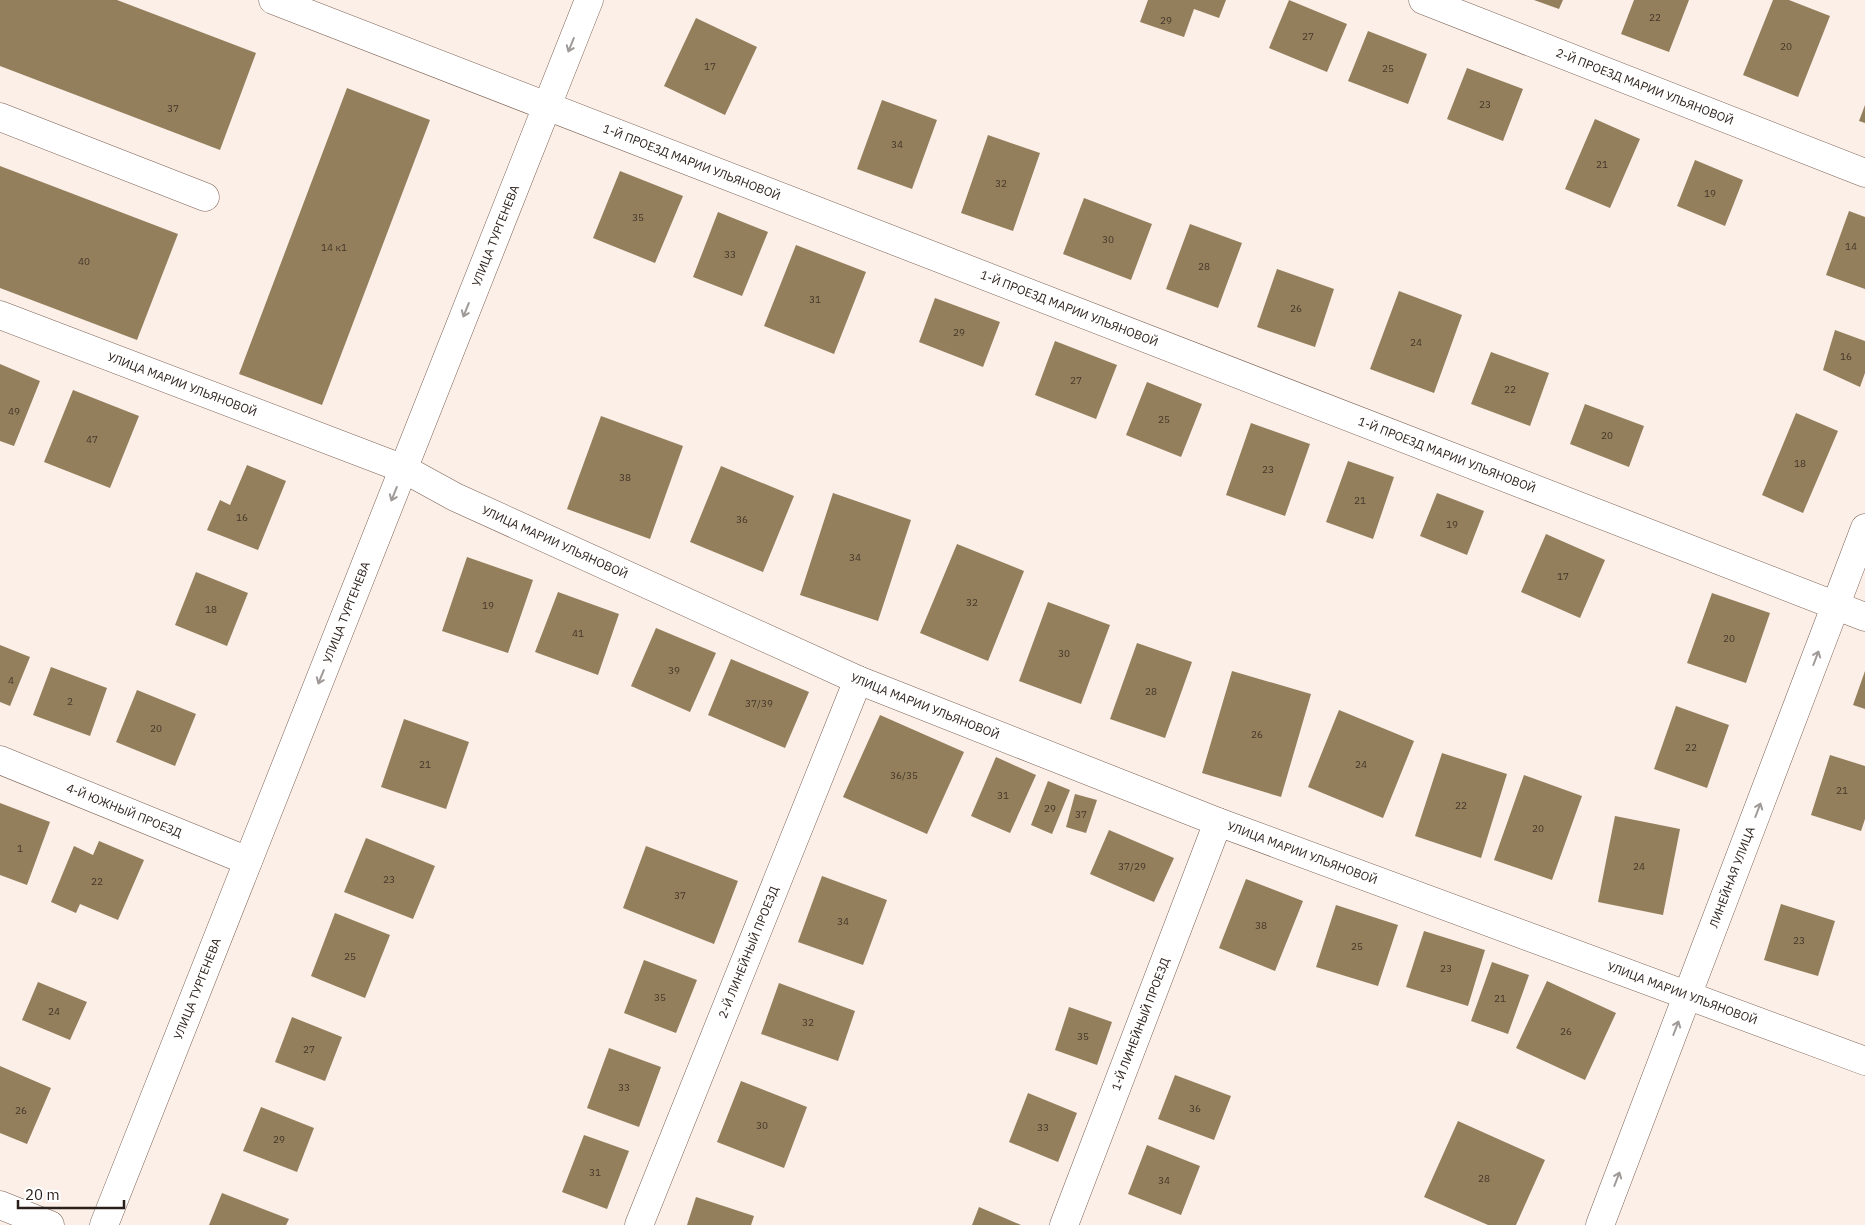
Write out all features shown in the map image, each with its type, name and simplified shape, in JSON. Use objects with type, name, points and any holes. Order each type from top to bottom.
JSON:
[{"type":"street","name":"1-Й ПРОЕЗД МАРИИ УЛЬЯНОВОЙ","points":[[273,0],[1865,617]]},
{"type":"street","name":"УЛИЦА ТУРГЕНЕВА","points":[[104,1225],[589,0]]},
{"type":"street","name":"2-Й ПРОЕЗД МАРИИ УЛЬЯНОВОЙ","points":[[1423,0],[1865,173]]},
{"type":"street","points":[[0,117],[205,197]]},
{"type":"street","name":"УЛИЦА МАРИИ УЛЬЯНОВОЙ","points":[[0,315],[404,469],[455,497],[858,680],[1218,822],[1865,1061]]},
{"type":"street","name":"ЛИНЕЙНАЯ УЛИЦА","points":[[1600,1225],[1865,528]]},
{"type":"street","name":"2-Й ЛИНЕЙНЫЙ ПРОЕЗД","points":[[639,1225],[858,680]]},
{"type":"street","name":"4-Й ЮЖНЫЙ ПРОЕЗД","points":[[0,760],[248,861]]},
{"type":"street","name":"1-Й ЛИНЕЙНЫЙ ПРОЕЗД","points":[[1064,1225],[1218,822]]},
{"type":"street","points":[[0,1205],[50,1225]]},
{"type":"building","points":[[0,0],[117,0],[256,53],[220,150],[0,66]]},
{"type":"building","points":[[1148,0],[1226,0],[1219,18],[1194,9],[1184,37],[1140,22]]},
{"type":"building","points":[[1289,0],[1347,24],[1327,72],[1269,48]]},
{"type":"building","points":[[1534,0],[1563,0],[1559,9]]},
{"type":"building","points":[[1634,0],[1689,0],[1669,52],[1621,34]]},
{"type":"building","points":[[1773,0],[1789,0],[1830,16],[1798,97],[1743,75]]},
{"type":"building","points":[[696,18],[757,47],[725,115],[664,86]]},
{"type":"building","points":[[1368,31],[1427,54],[1408,104],[1348,81]]},
{"type":"building","points":[[1467,68],[1523,89],[1503,141],[1447,119]]},
{"type":"building","points":[[347,88],[430,120],[322,405],[239,374]]},
{"type":"building","points":[[882,100],[937,120],[912,189],[857,169]]},
{"type":"building","points":[[1865,105],[1865,123],[1859,121]]},
{"type":"building","points":[[1595,119],[1640,139],[1610,208],[1565,189]]},
{"type":"building","points":[[988,135],[1040,153],[1013,231],[961,213]]},
{"type":"building","points":[[1695,160],[1743,180],[1725,226],[1677,206]]},
{"type":"building","points":[[0,166],[178,234],[137,340],[0,288]]},
{"type":"building","points":[[620,171],[683,196],[655,263],[593,238]]},
{"type":"building","points":[[1084,198],[1152,224],[1131,280],[1063,254]]},
{"type":"building","points":[[1849,211],[1865,217],[1865,289],[1826,275]]},
{"type":"building","points":[[718,212],[768,232],[742,296],[693,277]]},
{"type":"building","points":[[1190,224],[1242,243],[1218,308],[1166,289]]},
{"type":"building","points":[[796,245],[866,272],[834,354],[764,326]]},
{"type":"building","points":[[1277,269],[1334,289],[1315,347],[1257,327]]},
{"type":"building","points":[[1399,291],[1462,315],[1434,393],[1370,369]]},
{"type":"building","points":[[935,298],[1000,322],[983,367],[919,342]]},
{"type":"building","points":[[1835,330],[1865,341],[1865,373],[1860,387],[1823,370]]},
{"type":"building","points":[[1055,341],[1117,365],[1096,419],[1035,395]]},
{"type":"building","points":[[1491,352],[1549,373],[1530,426],[1471,404]]},
{"type":"building","points":[[0,364],[40,381],[14,446],[0,441]]},
{"type":"building","points":[[1147,382],[1202,404],[1181,457],[1126,435]]},
{"type":"building","points":[[73,390],[139,416],[110,488],[44,462]]},
{"type":"building","points":[[1585,404],[1644,426],[1629,467],[1570,444]]},
{"type":"building","points":[[1796,413],[1838,431],[1803,513],[1762,495]]},
{"type":"building","points":[[601,416],[683,446],[650,539],[567,509]]},
{"type":"building","points":[[1251,423],[1310,444],[1285,516],[1226,495]]},
{"type":"building","points":[[1348,461],[1394,477],[1373,539],[1326,522]]},
{"type":"building","points":[[247,465],[286,481],[258,550],[207,530],[220,500],[230,505]]},
{"type":"building","points":[[721,466],[794,496],[763,572],[690,542]]},
{"type":"building","points":[[833,493],[911,520],[878,621],[800,595]]},
{"type":"building","points":[[1437,493],[1484,511],[1467,555],[1420,536]]},
{"type":"building","points":[[1546,534],[1605,560],[1580,618],[1521,592]]},
{"type":"building","points":[[957,544],[1024,571],[988,661],[920,633]]},
{"type":"building","points":[[467,557],[533,580],[508,653],[442,631]]},
{"type":"building","points":[[196,572],[248,593],[227,646],[175,625]]},
{"type":"building","points":[[558,592],[619,614],[598,675],[535,652]]},
{"type":"building","points":[[1712,593],[1770,613],[1746,683],[1687,663]]},
{"type":"building","points":[[1048,602],[1110,625],[1081,704],[1019,681]]},
{"type":"building","points":[[656,628],[716,653],[690,712],[631,686]]},
{"type":"building","points":[[1137,643],[1192,662],[1165,738],[1110,719]]},
{"type":"building","points":[[0,645],[30,657],[10,706],[0,702]]},
{"type":"building","points":[[731,659],[809,692],[785,748],[708,715]]},
{"type":"building","points":[[51,667],[107,688],[90,736],[33,715]]},
{"type":"building","points":[[1232,671],[1311,694],[1281,797],[1202,773]]},
{"type":"building","points":[[1865,671],[1865,709],[1853,705]]},
{"type":"building","points":[[137,690],[196,714],[175,766],[116,742]]},
{"type":"building","points":[[1676,706],[1729,725],[1707,788],[1654,769]]},
{"type":"building","points":[[1339,710],[1414,741],[1383,818],[1308,787]]},
{"type":"building","points":[[880,715],[964,752],[927,834],[843,797]]},
{"type":"building","points":[[404,719],[469,742],[446,809],[381,787]]},
{"type":"building","points":[[1442,753],[1507,774],[1481,858],[1415,836]]},
{"type":"building","points":[[1830,755],[1865,766],[1865,819],[1861,831],[1811,815]]},
{"type":"building","points":[[996,757],[1036,775],[1010,833],[971,816]]},
{"type":"building","points":[[1524,775],[1582,796],[1552,880],[1494,860]]},
{"type":"building","points":[[1048,781],[1070,790],[1052,834],[1031,825]]},
{"type":"building","points":[[1075,794],[1097,800],[1086,833],[1066,827]]},
{"type":"building","points":[[0,803],[50,822],[27,885],[0,875]]},
{"type":"building","points":[[1615,816],[1680,829],[1663,915],[1598,902]]},
{"type":"building","points":[[1109,830],[1174,858],[1154,902],[1090,874]]},
{"type":"building","points":[[366,838],[435,866],[413,919],[344,892]]},
{"type":"building","points":[[99,841],[144,860],[118,920],[80,904],[76,913],[51,902],[74,846],[93,855]]},
{"type":"building","points":[[646,846],[738,881],[714,944],[623,908]]},
{"type":"building","points":[[822,876],[887,900],[863,965],[798,942]]},
{"type":"building","points":[[1246,879],[1303,901],[1275,971],[1219,948]]},
{"type":"building","points":[[1781,904],[1835,921],[1818,976],[1764,960]]},
{"type":"building","points":[[1336,905],[1398,925],[1378,986],[1316,967]]},
{"type":"building","points":[[335,913],[390,935],[365,998],[311,976]]},
{"type":"building","points":[[1424,931],[1485,950],[1468,1006],[1406,987]]},
{"type":"building","points":[[644,960],[697,980],[676,1033],[624,1013]]},
{"type":"building","points":[[1492,962],[1529,975],[1508,1034],[1471,1021]]},
{"type":"building","points":[[1547,981],[1616,1013],[1585,1080],[1516,1048]]},
{"type":"building","points":[[38,982],[87,1002],[70,1040],[22,1020]]},
{"type":"building","points":[[779,983],[855,1011],[838,1061],[761,1034]]},
{"type":"building","points":[[1069,1007],[1112,1022],[1097,1065],[1055,1050]]},
{"type":"building","points":[[292,1017],[342,1037],[325,1081],[275,1062]]},
{"type":"building","points":[[609,1048],[661,1067],[639,1127],[587,1108]]},
{"type":"building","points":[[0,1066],[51,1088],[27,1144],[0,1133]]},
{"type":"building","points":[[1175,1075],[1231,1096],[1214,1140],[1158,1119]]},
{"type":"building","points":[[741,1081],[807,1107],[784,1168],[717,1142]]},
{"type":"building","points":[[1028,1093],[1077,1113],[1058,1162],[1009,1142]]},
{"type":"building","points":[[261,1107],[314,1128],[297,1172],[243,1151]]},
{"type":"building","points":[[1458,1121],[1545,1160],[1516,1225],[1488,1225],[1424,1197]]},
{"type":"building","points":[[584,1135],[629,1151],[607,1209],[562,1192]]},
{"type":"building","points":[[1147,1145],[1200,1166],[1181,1215],[1128,1194]]},
{"type":"building","points":[[222,1193],[289,1219],[286,1225],[209,1225]]},
{"type":"building","points":[[696,1197],[754,1216],[751,1225],[687,1225]]},
{"type":"building","points":[[979,1207],[1021,1225],[972,1225]]}]
